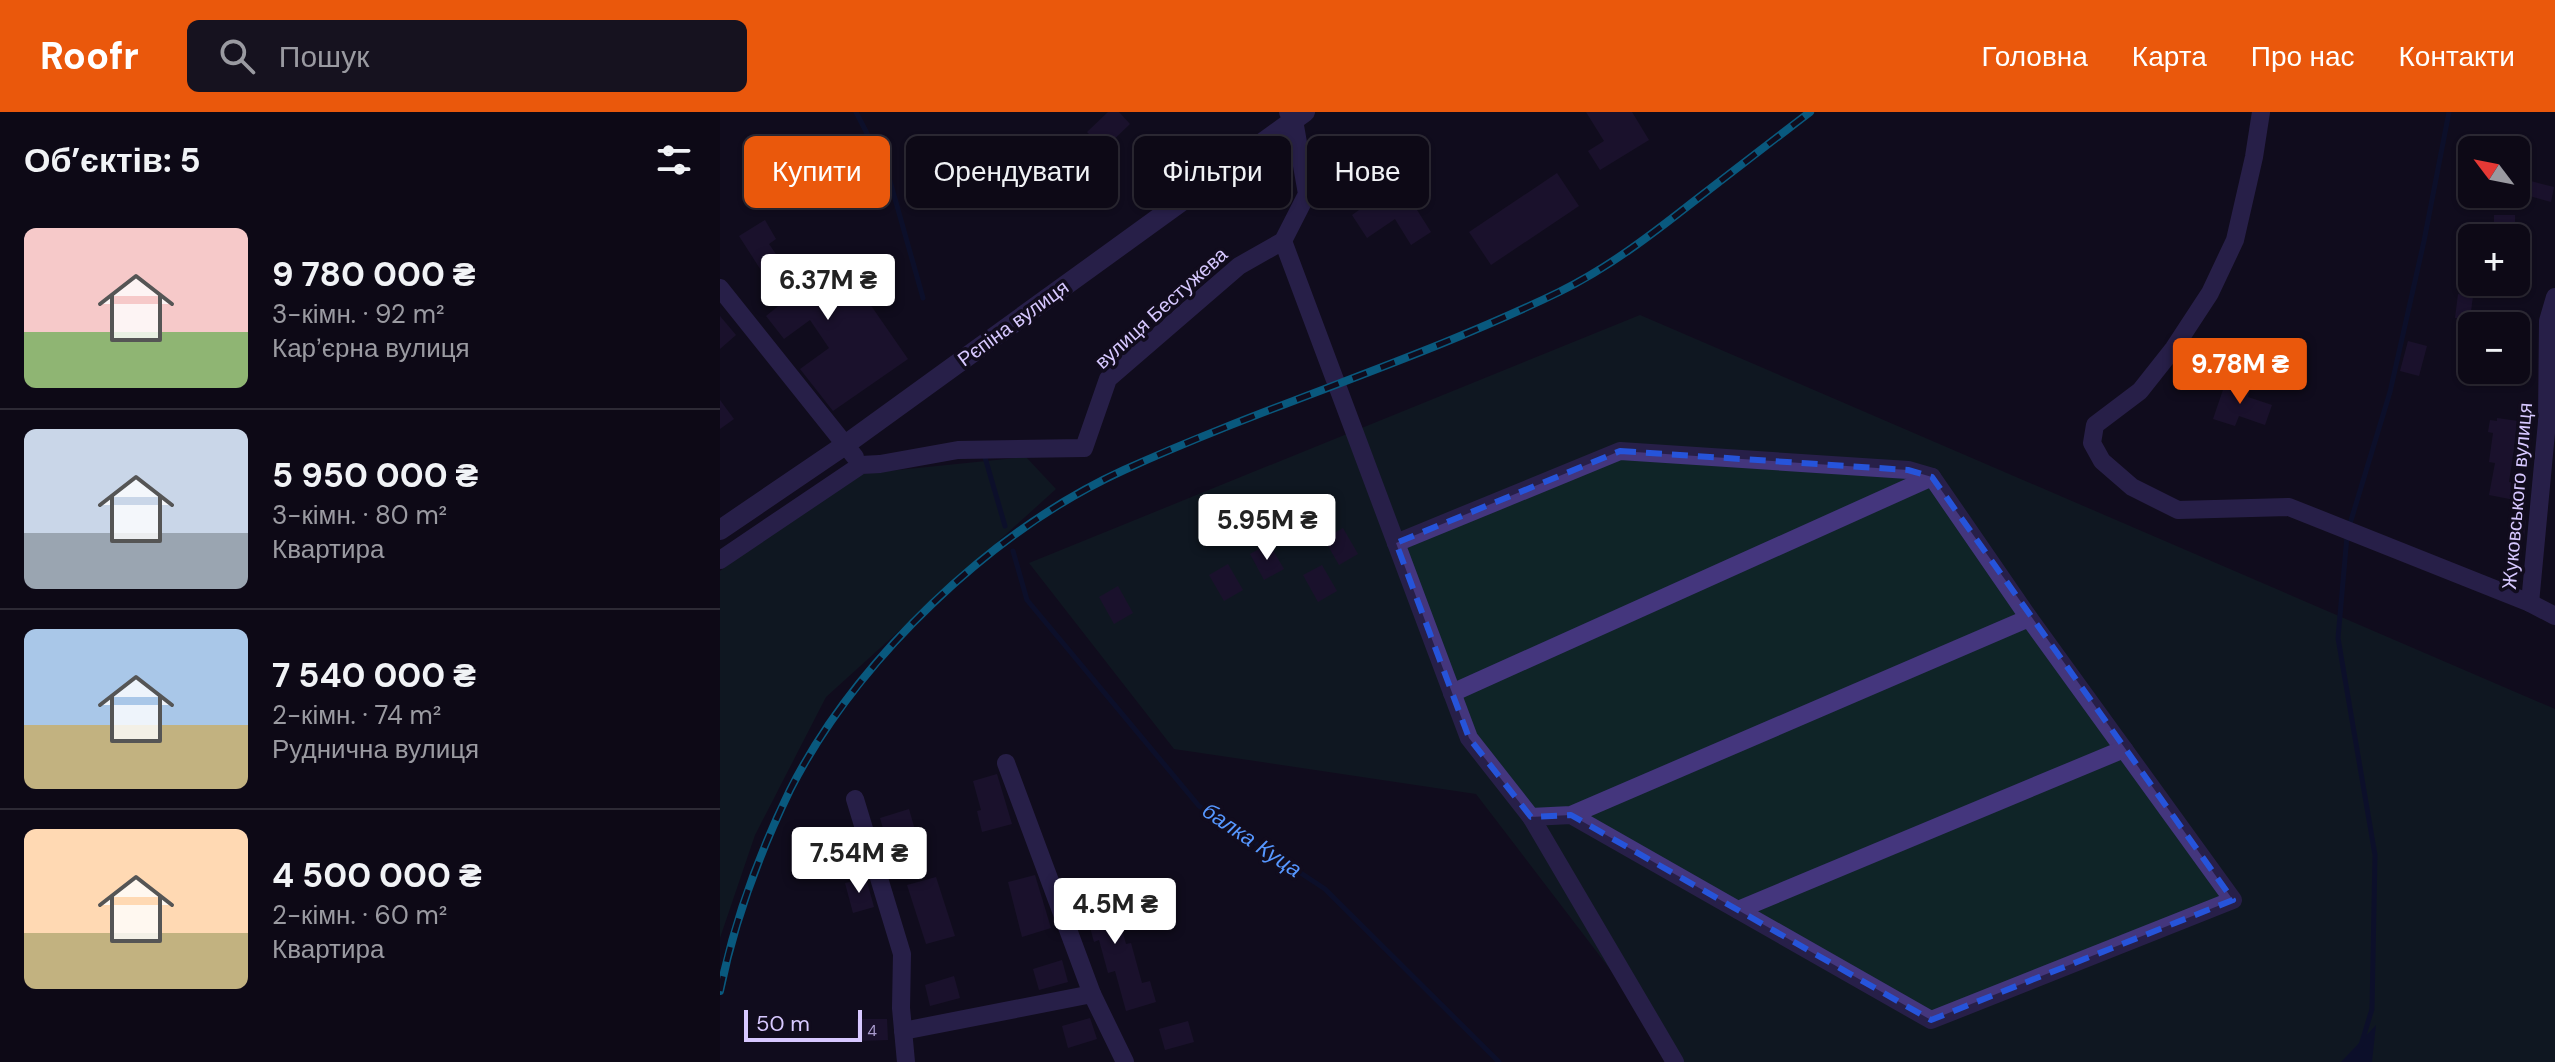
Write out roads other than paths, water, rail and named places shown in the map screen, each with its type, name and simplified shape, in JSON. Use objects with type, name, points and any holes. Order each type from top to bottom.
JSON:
[{"type":"street","points":[[2261,112],[2235,240],[2210,293],[2174,348],[2140,391],[2095,425],[2092,443],[2102,461],[2132,487],[2178,510],[2289,507],[2530,603],[2555,616]]},
{"type":"street","points":[[1295,115],[1307,194],[1283,241],[1469,738],[1531,817],[1675,1062]]},
{"type":"street","name":"Рєпіна вулиця","points":[[720,530],[845,445],[1295,115]]},
{"type":"street","name":"вулиця Бестужева","points":[[720,560],[861,465],[958,450],[1084,448],[1108,379],[1239,266],[1283,241]]},
{"type":"street","points":[[720,288],[861,465]]},
{"type":"street","name":"Жуковського вулиця","points":[[2530,603],[2547,422],[2548,321],[2555,297]]},
{"type":"street","points":[[1396,543],[1620,451],[1908,470],[1932,477],[2029,618],[2233,900],[1931,1020],[1571,815]]},
{"type":"street","points":[[1452,693],[1932,477]]},
{"type":"street","points":[[1531,817],[1571,815],[2029,618]]},
{"type":"street","points":[[1738,910],[2124,749]]},
{"type":"street","points":[[1006,763],[1092,994],[1125,1062]]},
{"type":"street","points":[[855,799],[902,954],[906,1062]]},
{"type":"street","points":[[903,1031],[1092,994]]},
{"type":"water","points":[[2376,1025],[2372,1062],[2341,1062]]},
{"type":"waterway","name":"балка Куца","points":[[856,112],[888,174],[923,298]]},
{"type":"waterway","points":[[2349,527],[2390,392],[2449,112]]},
{"type":"waterway","name":"балка Куца","points":[[984,454],[1005,526]]},
{"type":"waterway","points":[[2347,536],[2338,638],[2375,855],[2372,1009],[2361,1045]]},
{"type":"waterway","name":"балка Куца","points":[[1013,551],[1027,600],[1199,806],[1325,889],[1499,1062]]},
{"type":"railway","points":[[720,991],[732,939],[758,864],[790,790],[818,741],[890,647],[978,563],[1025,527],[1074,496],[1124,470],[1506,317],[1577,283],[1645,239],[1810,112]]}]
